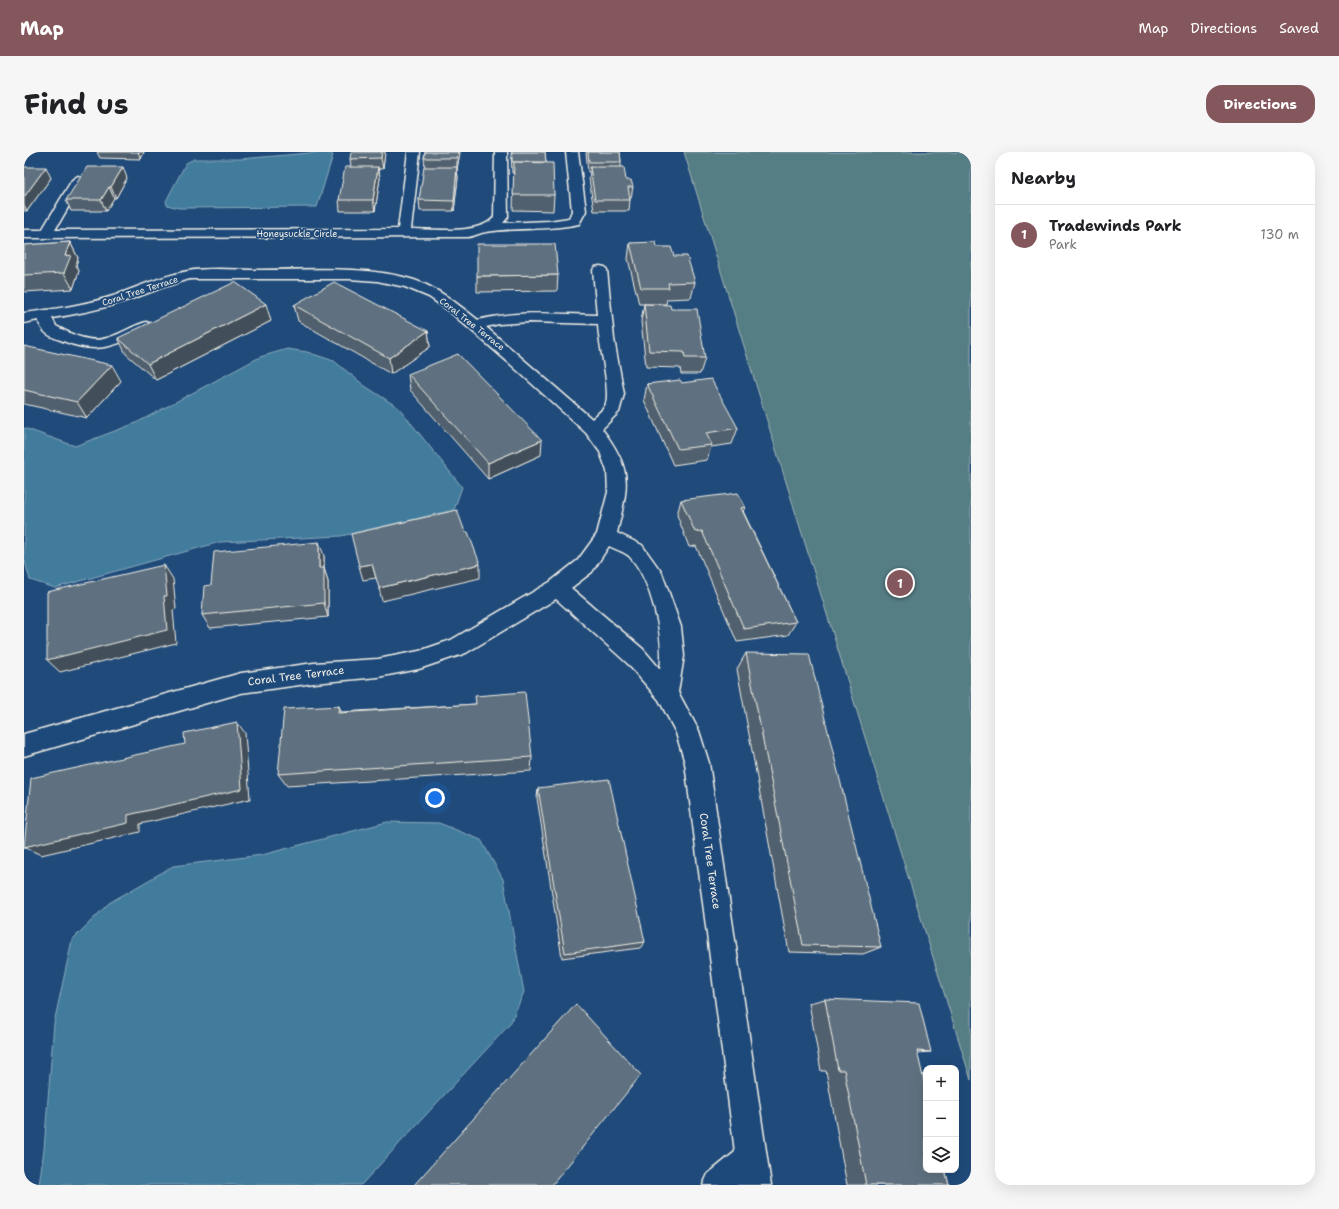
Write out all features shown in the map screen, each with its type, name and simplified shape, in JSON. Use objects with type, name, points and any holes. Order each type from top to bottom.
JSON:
[{"type":"street","points":[[404,234],[414,152]]},
{"type":"street","name":"Honeysuckle Circle","points":[[24,234],[468,234],[495,225],[501,217],[501,152]]},
{"type":"street","points":[[487,228],[549,226],[574,221],[579,211],[572,152]]},
{"type":"street","points":[[46,234],[78,180]]},
{"type":"street","points":[[592,429],[612,408],[616,394],[606,339],[600,270]]},
{"type":"street","name":"Coral Tree Terrace","points":[[24,318],[44,316],[85,308],[118,299],[167,280],[190,275],[222,281],[349,275],[377,277],[409,283],[439,298],[475,325],[592,429],[608,450],[616,471],[617,492],[606,536],[585,566],[557,588],[458,647],[420,660],[378,668],[314,673],[241,683],[24,745]]},
{"type":"street","points":[[44,316],[49,329],[64,337],[95,344],[108,343],[162,320]]},
{"type":"street","points":[[475,325],[499,319],[529,317],[605,320]]},
{"type":"street","points":[[606,536],[635,550],[652,573],[670,627],[673,656],[667,693]]},
{"type":"street","name":"Coral Tree Terrace","points":[[557,588],[635,656],[667,693],[687,730],[697,764],[753,1172]]},
{"type":"street","points":[[719,1185],[753,1172]]},
{"type":"green space","points":[[684,152],[971,152],[971,1080]]},
{"type":"water","points":[[327,152],[333,155],[317,207],[179,208],[167,205],[166,201],[186,163],[194,159],[241,159]]},
{"type":"water","points":[[287,349],[307,352],[334,361],[365,386],[399,408],[462,487],[454,510],[341,536],[220,542],[55,588],[30,580],[24,558],[24,428],[75,446],[136,423],[260,357]]},
{"type":"water","points":[[387,822],[439,823],[481,840],[503,879],[524,992],[510,1024],[361,1185],[39,1185],[44,1149],[54,1023],[72,940],[109,903],[173,866],[262,855]]},
{"type":"building","points":[[351,152],[382,152],[381,158],[350,159]]},
{"type":"building","points":[[425,152],[458,152],[457,158],[424,158]]},
{"type":"building","points":[[512,152],[545,152],[546,162],[512,162]]},
{"type":"building","points":[[588,152],[620,152],[621,162],[589,162]]},
{"type":"building","points":[[514,162],[553,163],[554,195],[513,195]]},
{"type":"building","points":[[24,167],[46,167],[24,197]]},
{"type":"building","points":[[87,167],[123,167],[101,200],[66,200]]},
{"type":"building","points":[[345,167],[378,167],[373,200],[339,200]]},
{"type":"building","points":[[424,167],[457,167],[454,201],[419,200]]},
{"type":"building","points":[[590,167],[624,167],[626,180],[631,180],[633,187],[628,187],[630,200],[595,200]]},
{"type":"building","points":[[70,242],[65,256],[71,255],[64,273],[24,275],[24,245]]},
{"type":"building","points":[[656,242],[657,247],[671,247],[674,256],[687,256],[695,282],[668,283],[669,288],[641,288],[630,243]]},
{"type":"building","points":[[477,244],[555,244],[558,275],[477,276]]},
{"type":"building","points":[[235,282],[266,304],[148,364],[118,338]]},
{"type":"building","points":[[334,282],[428,331],[389,358],[294,305]]},
{"type":"building","points":[[644,304],[670,305],[671,309],[697,309],[705,358],[685,358],[684,352],[649,351]]},
{"type":"building","points":[[24,346],[112,365],[77,402],[24,390]]},
{"type":"building","points":[[458,354],[542,440],[488,463],[408,374]]},
{"type":"building","points":[[711,379],[738,428],[706,433],[712,445],[678,449],[647,384],[680,380],[682,383]]},
{"type":"building","points":[[738,493],[745,507],[741,508],[796,622],[744,629],[702,531],[695,532],[681,500]]},
{"type":"building","points":[[457,510],[465,532],[468,532],[480,564],[379,588],[372,564],[359,566],[351,534]]},
{"type":"building","points":[[319,542],[319,568],[324,568],[324,603],[202,615],[204,586],[211,585],[214,552]]},
{"type":"building","points":[[164,565],[167,596],[164,596],[167,630],[47,660],[47,592]]},
{"type":"building","points":[[746,653],[809,654],[881,947],[803,945]]},
{"type":"building","points":[[525,692],[532,757],[278,774],[284,709],[339,706],[338,713],[476,704],[475,696]]},
{"type":"building","points":[[237,722],[242,789],[128,815],[128,823],[24,847],[31,778],[185,744],[184,733]]},
{"type":"building","points":[[609,779],[645,942],[565,953],[538,788]]},
{"type":"building","points":[[825,999],[919,1003],[931,1052],[917,1051],[923,1077],[923,1173],[946,1173],[949,1185],[866,1185],[844,1070],[838,1070]]},
{"type":"building","points":[[576,1004],[641,1075],[552,1185],[414,1185]]},
{"type":"place","name":"Tradewinds Park","points":[[900,583]]}]
